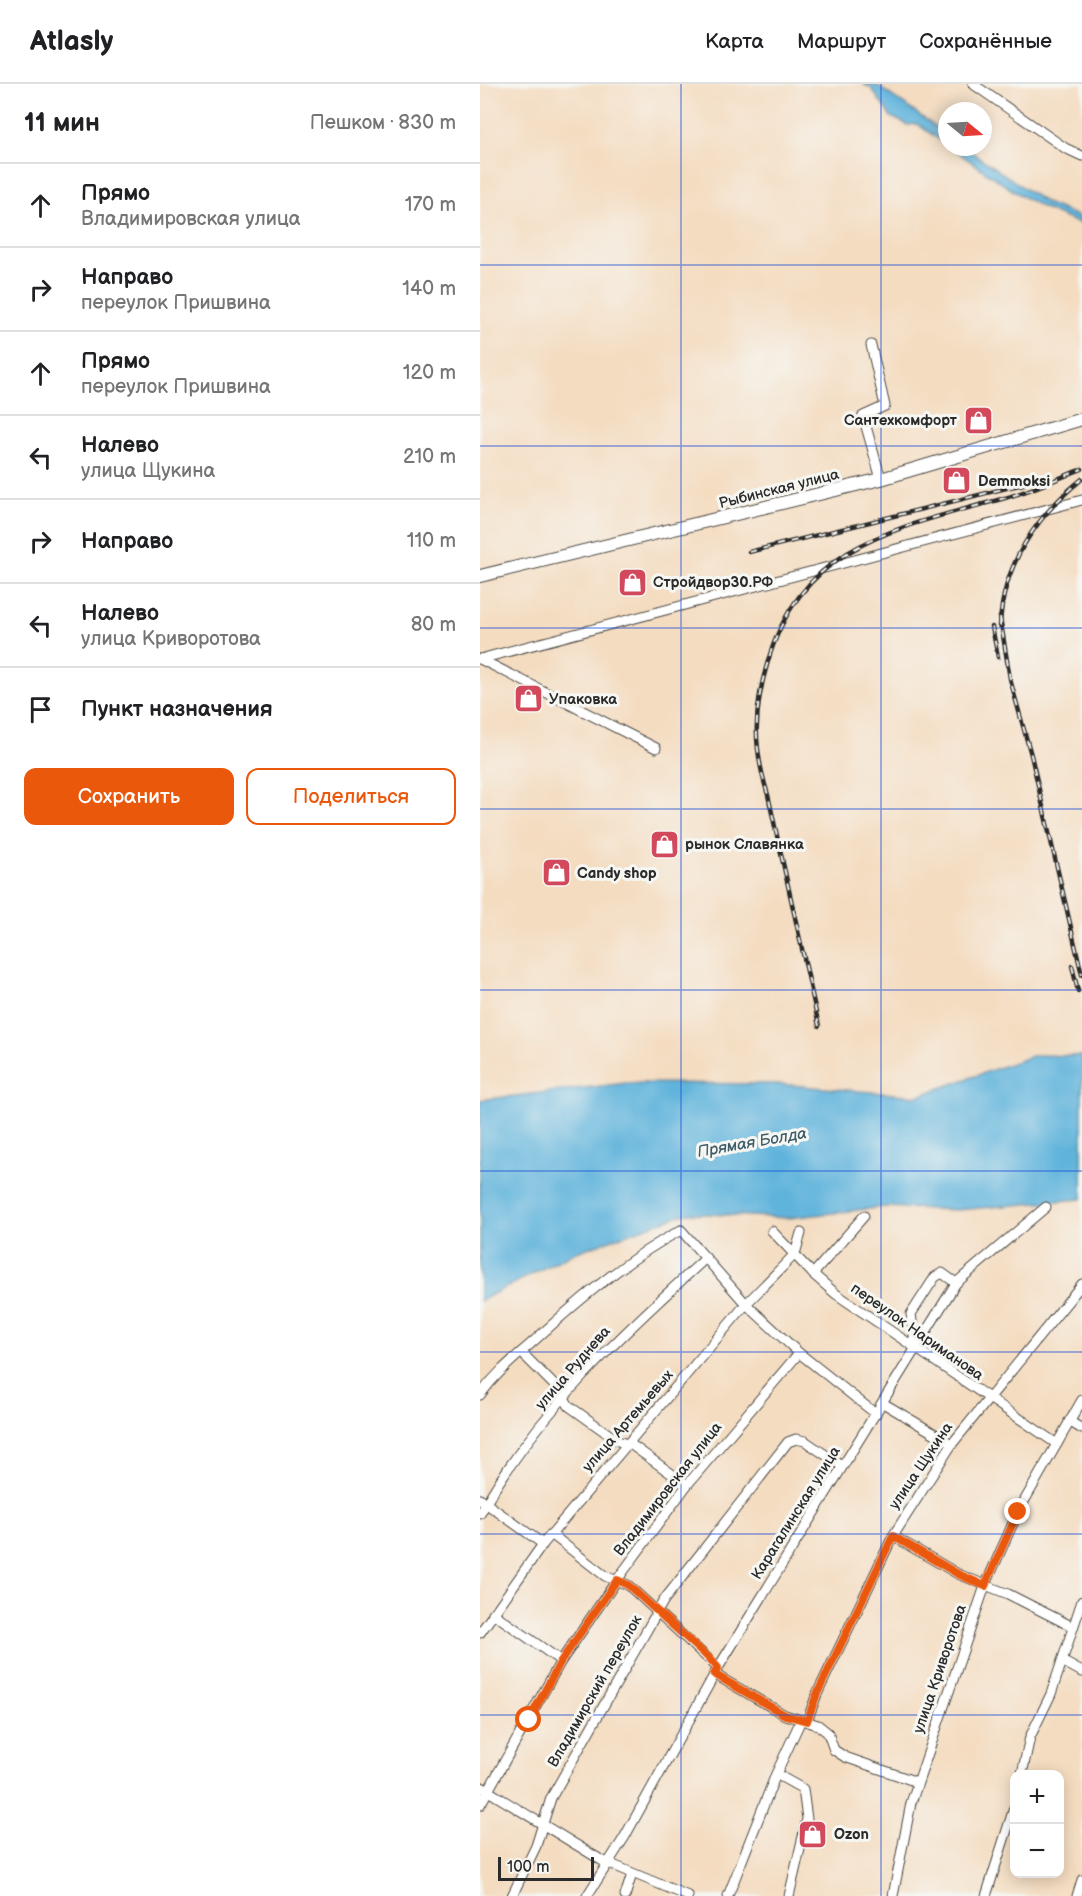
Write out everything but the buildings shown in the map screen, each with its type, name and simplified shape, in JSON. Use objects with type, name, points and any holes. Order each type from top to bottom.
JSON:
[{"type":"main road","name":"Рыбинская улица","points":[[480,576],[881,479],[1082,419]]},
{"type":"street","points":[[973,84],[1065,148],[1082,156]]},
{"type":"street","points":[[871,345],[885,406],[863,416],[881,479]]},
{"type":"street","points":[[480,659],[1082,500]]},
{"type":"street","points":[[480,659],[656,748]]},
{"type":"street","name":"Карагалинская улица","points":[[587,1896],[608,1863],[716,1671],[956,1283],[1046,1207]]},
{"type":"street","points":[[813,1274],[864,1216]]},
{"type":"street","points":[[480,1395],[495,1374],[522,1353],[577,1302],[617,1270],[681,1230],[747,1304],[799,1353],[876,1414]]},
{"type":"street","name":"переулок Нариманова","points":[[772,1231],[813,1274],[836,1294],[987,1399],[1057,1444]]},
{"type":"street","name":"улица Артемьевых","points":[[480,1633],[551,1534],[747,1304],[795,1254],[801,1233]]},
{"type":"street","name":"улица Руднева","points":[[480,1514],[483,1501],[564,1399],[630,1327],[706,1258]]},
{"type":"street","points":[[916,1350],[912,1314],[935,1277],[942,1274],[956,1283]]},
{"type":"street","name":"улица Щукина","points":[[728,1896],[776,1774],[893,1536],[952,1444],[1082,1284]]},
{"type":"street","points":[[522,1353],[569,1406],[687,1485]]},
{"type":"street","name":"Владимировская улица","points":[[480,1805],[483,1787],[561,1661],[617,1580],[687,1485],[799,1353]]},
{"type":"street","name":"улица Криворотова","points":[[893,1896],[903,1836],[917,1782],[985,1586],[1018,1512],[1082,1400]]},
{"type":"street","points":[[883,1403],[952,1444]]},
{"type":"street","points":[[1069,1421],[1082,1429]]},
{"type":"street","name":"Владимирский переулок","points":[[512,1896],[543,1825],[551,1798],[658,1611],[788,1442],[796,1439],[805,1441],[842,1466]]},
{"type":"street","points":[[483,1501],[543,1544]]},
{"type":"street","points":[[551,1534],[605,1576],[628,1585],[658,1611],[716,1671],[745,1694],[818,1725],[828,1733],[834,1750],[845,1757],[917,1782]]},
{"type":"street","points":[[893,1536],[958,1574],[1008,1594],[1073,1627]]},
{"type":"street","points":[[1023,1770],[1030,1737],[1051,1694],[1082,1601]]},
{"type":"street","points":[[493,1613],[561,1661]]},
{"type":"street","points":[[1062,1661],[1082,1672]]},
{"type":"street","points":[[776,1774],[803,1789],[808,1808],[789,1896]]},
{"type":"street","points":[[483,1787],[608,1863],[688,1896]]},
{"type":"street","points":[[986,1896],[1010,1821]]},
{"type":"street","points":[[625,1896],[632,1874]]},
{"type":"street","points":[[1077,1896],[1082,1880]]},
{"type":"water","points":[[863,84],[875,84],[938,129],[938,139],[917,124],[908,125],[891,117],[871,88]]},
{"type":"water","points":[[963,156],[977,156],[1046,203],[1082,218],[1082,224],[1047,210]]},
{"type":"water","name":"Прямая Болда","points":[[1035,1055],[1082,1056],[1082,1199],[957,1210],[885,1207],[789,1218],[686,1213],[571,1254],[480,1301],[480,1100],[627,1083],[778,1084],[918,1096]]},
{"type":"railway","points":[[819,1026],[757,745],[757,713],[763,679],[784,621],[805,589],[831,565],[860,546],[893,531],[1015,495],[1082,469]]},
{"type":"railway","points":[[1000,626],[1007,583],[1025,544],[1050,509],[1082,479]]},
{"type":"railway","points":[[749,552],[1027,483]]},
{"type":"railway","points":[[1000,617],[1010,679],[1031,755],[1082,975]]},
{"type":"railway","points":[[992,627],[998,657]]},
{"type":"railway","points":[[1072,966],[1078,991]]},
{"type":"place","name":"Сантехкомфорт","points":[[978,420]]},
{"type":"place","name":"Demmoksi","points":[[957,481]]},
{"type":"place","name":"Стройдвор30.РФ","points":[[632,582]]},
{"type":"place","name":"Упаковка","points":[[528,699]]},
{"type":"place","name":"рынок Славянка","points":[[664,844]]},
{"type":"place","name":"Candy shop","points":[[556,873]]},
{"type":"place","name":"Ozon","points":[[813,1834]]},
{"type":"route","points":[[529,1720],[561,1661],[617,1580],[628,1585],[710,1659],[718,1668],[714,1674],[745,1694],[785,1715],[807,1721],[817,1694],[893,1536],[958,1574],[985,1586],[1018,1512]]}]
